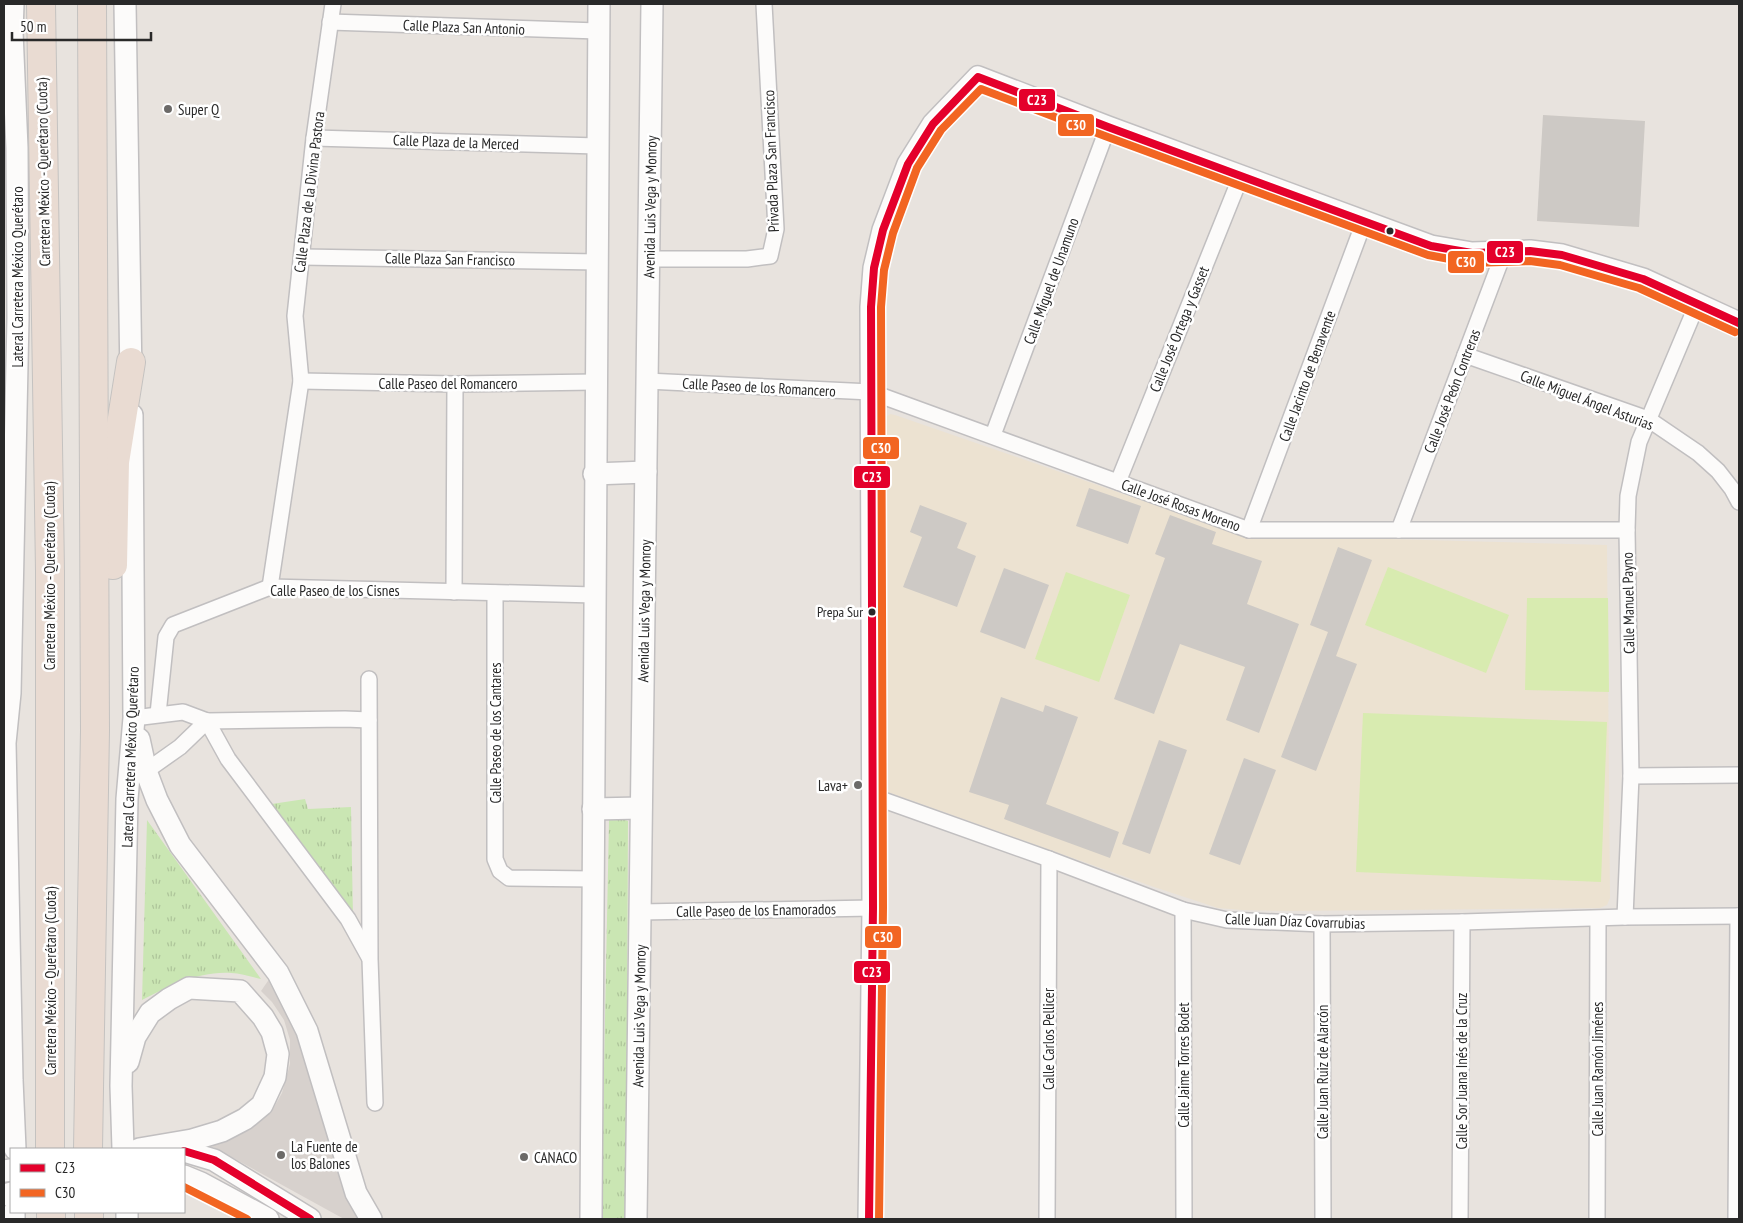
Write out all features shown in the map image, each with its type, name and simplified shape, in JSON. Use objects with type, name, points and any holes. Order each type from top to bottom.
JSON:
[{"type":"highway","name":"Carretera México - Querétaro (Cuota)","points":[[41,4],[50,571],[50,1148]]},
{"type":"highway","points":[[88,1147],[95,730],[92,4]]},
{"type":"highway","points":[[95,730],[112,600],[115,462],[131,362]]},
{"type":"main road","name":"Lateral Carretera México Querétaro","points":[[12,4],[17,148],[18,318],[10,693],[4,744],[8,1077],[15,1148]]},
{"type":"main road","name":"Lateral Carretera México Querétaro","points":[[126,4],[134,718],[127,799],[121,1086],[128,1146]]},
{"type":"main road","points":[[591,1219],[594,879],[594,474],[598,262],[599,4]]},
{"type":"main road","name":"Avenida Luis Vega y Monroy","points":[[636,1219],[652,4]]},
{"type":"main road","points":[[869,1219],[873,908],[871,307],[874,268],[883,230],[908,164],[933,124],[978,77],[1431,246],[1472,253],[1530,251],[1562,255],[1643,279],[1739,322]]},
{"type":"main road","points":[[594,474],[646,472]]},
{"type":"main road","points":[[134,718],[146,771],[157,800],[180,845],[278,973],[307,1031],[356,1192],[371,1219]]},
{"type":"main road","points":[[593,809],[641,808]]},
{"type":"main road","points":[[121,1086],[135,1037],[150,1014],[188,988],[240,991],[263,1017],[272,1032],[278,1054],[275,1077],[262,1105],[245,1119],[222,1131],[192,1140],[175,1148],[128,1146]]},
{"type":"main road","points":[[185,1151],[214,1160],[310,1219]]},
{"type":"main road","points":[[185,1176],[201,1183],[259,1216]]},
{"type":"street","name":"Calle Plaza de la Divina Pastora","points":[[270,587],[301,381],[295,316],[314,138],[333,4]]},
{"type":"street","name":"Privada Plaza San Francisco","points":[[649,259],[747,259],[770,256],[776,229],[764,4]]},
{"type":"street","name":"Calle Plaza San Antonio","points":[[330,22],[598,31]]},
{"type":"street","name":"Calle Miguel de Unamuno","points":[[993,435],[1108,127]]},
{"type":"street","name":"Calle Plaza de la Merced","points":[[314,138],[598,146]]},
{"type":"street","name":"Calle José Ortega y Gasset","points":[[1118,482],[1241,176]]},
{"type":"street","name":"Calle Jacinto de Benavente","points":[[1249,530],[1364,222]]},
{"type":"street","name":"Calle José Peón Contreras","points":[[1399,530],[1504,252]]},
{"type":"street","name":"Calle Plaza San Francisco","points":[[302,257],[598,262]]},
{"type":"street","name":"Calle Manuel Payno","points":[[1625,917],[1631,776],[1628,496],[1639,442],[1698,302]]},
{"type":"street","name":"Calle Miguel Ángel Asturias","points":[[1465,355],[1648,419],[1698,453],[1718,471],[1739,502]]},
{"type":"street","name":"Calle Paseo del Romancero","points":[[301,381],[455,384],[596,382]]},
{"type":"street","name":"Calle Paseo de los Romancero","points":[[647,381],[871,392]]},
{"type":"street","points":[[454,592],[455,384]]},
{"type":"street","name":"Calle José Rosas Moreno","points":[[871,392],[1249,530],[1627,530]]},
{"type":"street","name":"Calle Paseo de los Cisnes","points":[[158,714],[166,637],[173,625],[270,587],[595,596]]},
{"type":"street","name":"Calle Paseo de los Cantares","points":[[495,594],[495,859],[500,871],[509,878],[594,879]]},
{"type":"street","points":[[369,679],[370,959],[375,1103]]},
{"type":"street","points":[[134,718],[183,712],[207,721],[344,718],[369,720]]},
{"type":"street","points":[[146,771],[180,747],[207,721]]},
{"type":"street","points":[[207,721],[228,759],[348,918],[370,959]]},
{"type":"street","points":[[1631,776],[1739,775]]},
{"type":"street","name":"Calle Juan Díaz Covarrubias","points":[[872,796],[1049,858],[1183,910],[1227,920],[1322,924],[1739,916]]},
{"type":"street","name":"Calle Carlos Pellicer","points":[[1047,1219],[1049,858]]},
{"type":"street","name":"Calle Paseo de los Enamorados","points":[[640,912],[873,908]]},
{"type":"street","name":"Calle Jaime Torres Bodet","points":[[1183,910],[1184,1219]]},
{"type":"street","points":[[1736,1219],[1739,916]]},
{"type":"street","name":"Calle Juan Ramón Jiménes","points":[[1597,1219],[1598,919]]},
{"type":"street","name":"Calle Sor Juana Inés de la Cruz","points":[[1460,1219],[1462,922]]},
{"type":"street","name":"Calle Juan Ruiz de Alarcón","points":[[1322,924],[1323,1219]]},
{"type":"shaded area","name":"Prepa Sur","points":[[890,414],[1239,534],[1607,545],[1610,898],[1607,905],[1600,908],[1286,911],[1218,908],[885,791],[886,655],[883,422]]},
{"type":"shaded area","points":[[270,978],[288,1007],[364,1219],[344,1219],[204,1142],[237,1135],[250,1130],[273,1109],[282,1093],[290,1064],[290,1040],[284,1020],[272,1002],[261,991]]},
{"type":"green space","points":[[1388,567],[1509,615],[1486,673],[1365,625]]},
{"type":"green space","points":[[1066,572],[1130,595],[1099,682],[1035,659]]},
{"type":"green space","points":[[1527,598],[1608,598],[1609,692],[1525,690]]},
{"type":"green space","points":[[1363,713],[1607,722],[1601,882],[1356,872]]},
{"type":"green space","points":[[305,799],[308,809],[351,807],[353,918],[265,805]]},
{"type":"green space","points":[[618,817],[628,821],[626,1219],[601,1219],[609,820]]},
{"type":"green space","points":[[147,820],[261,979],[235,973],[207,974],[185,980],[142,1000]]},
{"type":"building","points":[[1543,115],[1645,121],[1639,227],[1537,221]]},
{"type":"building","points":[[1089,488],[1141,506],[1128,544],[1076,526]]},
{"type":"building","points":[[920,505],[967,523],[957,548],[976,556],[957,607],[903,587],[922,537],[910,532]]},
{"type":"building","points":[[1170,515],[1216,532],[1212,544],[1262,561],[1247,604],[1299,624],[1259,733],[1226,720],[1245,667],[1180,644],[1154,714],[1114,699],[1165,558],[1155,554]]},
{"type":"building","points":[[1338,547],[1372,560],[1336,656],[1357,664],[1316,771],[1281,757],[1328,632],[1310,625]]},
{"type":"building","points":[[1004,568],[1049,585],[1025,649],[980,632]]},
{"type":"building","points":[[1001,697],[1043,712],[1045,705],[1078,717],[1046,804],[1119,832],[1110,858],[1004,819],[1009,805],[969,792]]},
{"type":"building","points":[[1159,740],[1187,750],[1150,854],[1122,844]]},
{"type":"building","points":[[1244,758],[1276,770],[1240,865],[1209,854]]},
{"type":"transit line","name":"C23","points":[[869,1219],[873,908],[871,307],[874,268],[883,230],[908,164],[933,124],[978,77],[1431,246],[1472,253],[1530,251],[1562,255],[1643,279],[1739,323]]},
{"type":"transit line","name":"C30","points":[[879,1219],[883,908],[881,307],[884,270],[893,233],[917,168],[941,130],[981,89],[1428,255],[1471,263],[1530,261],[1560,265],[1639,288],[1735,332]]},
{"type":"transit line","name":"C23","points":[[185,1151],[214,1160],[310,1219]]},
{"type":"transit line","name":"C30","points":[[185,1188],[247,1219]]},
{"type":"place","name":"Super Q","points":[[168,109]]},
{"type":"place","name":"Prepa Sur","points":[[872,612]]},
{"type":"place","name":"Lava+","points":[[858,785]]},
{"type":"place","name":"La Fuente de los Balones","points":[[281,1155]]},
{"type":"place","name":"CANACO","points":[[524,1157]]}]
